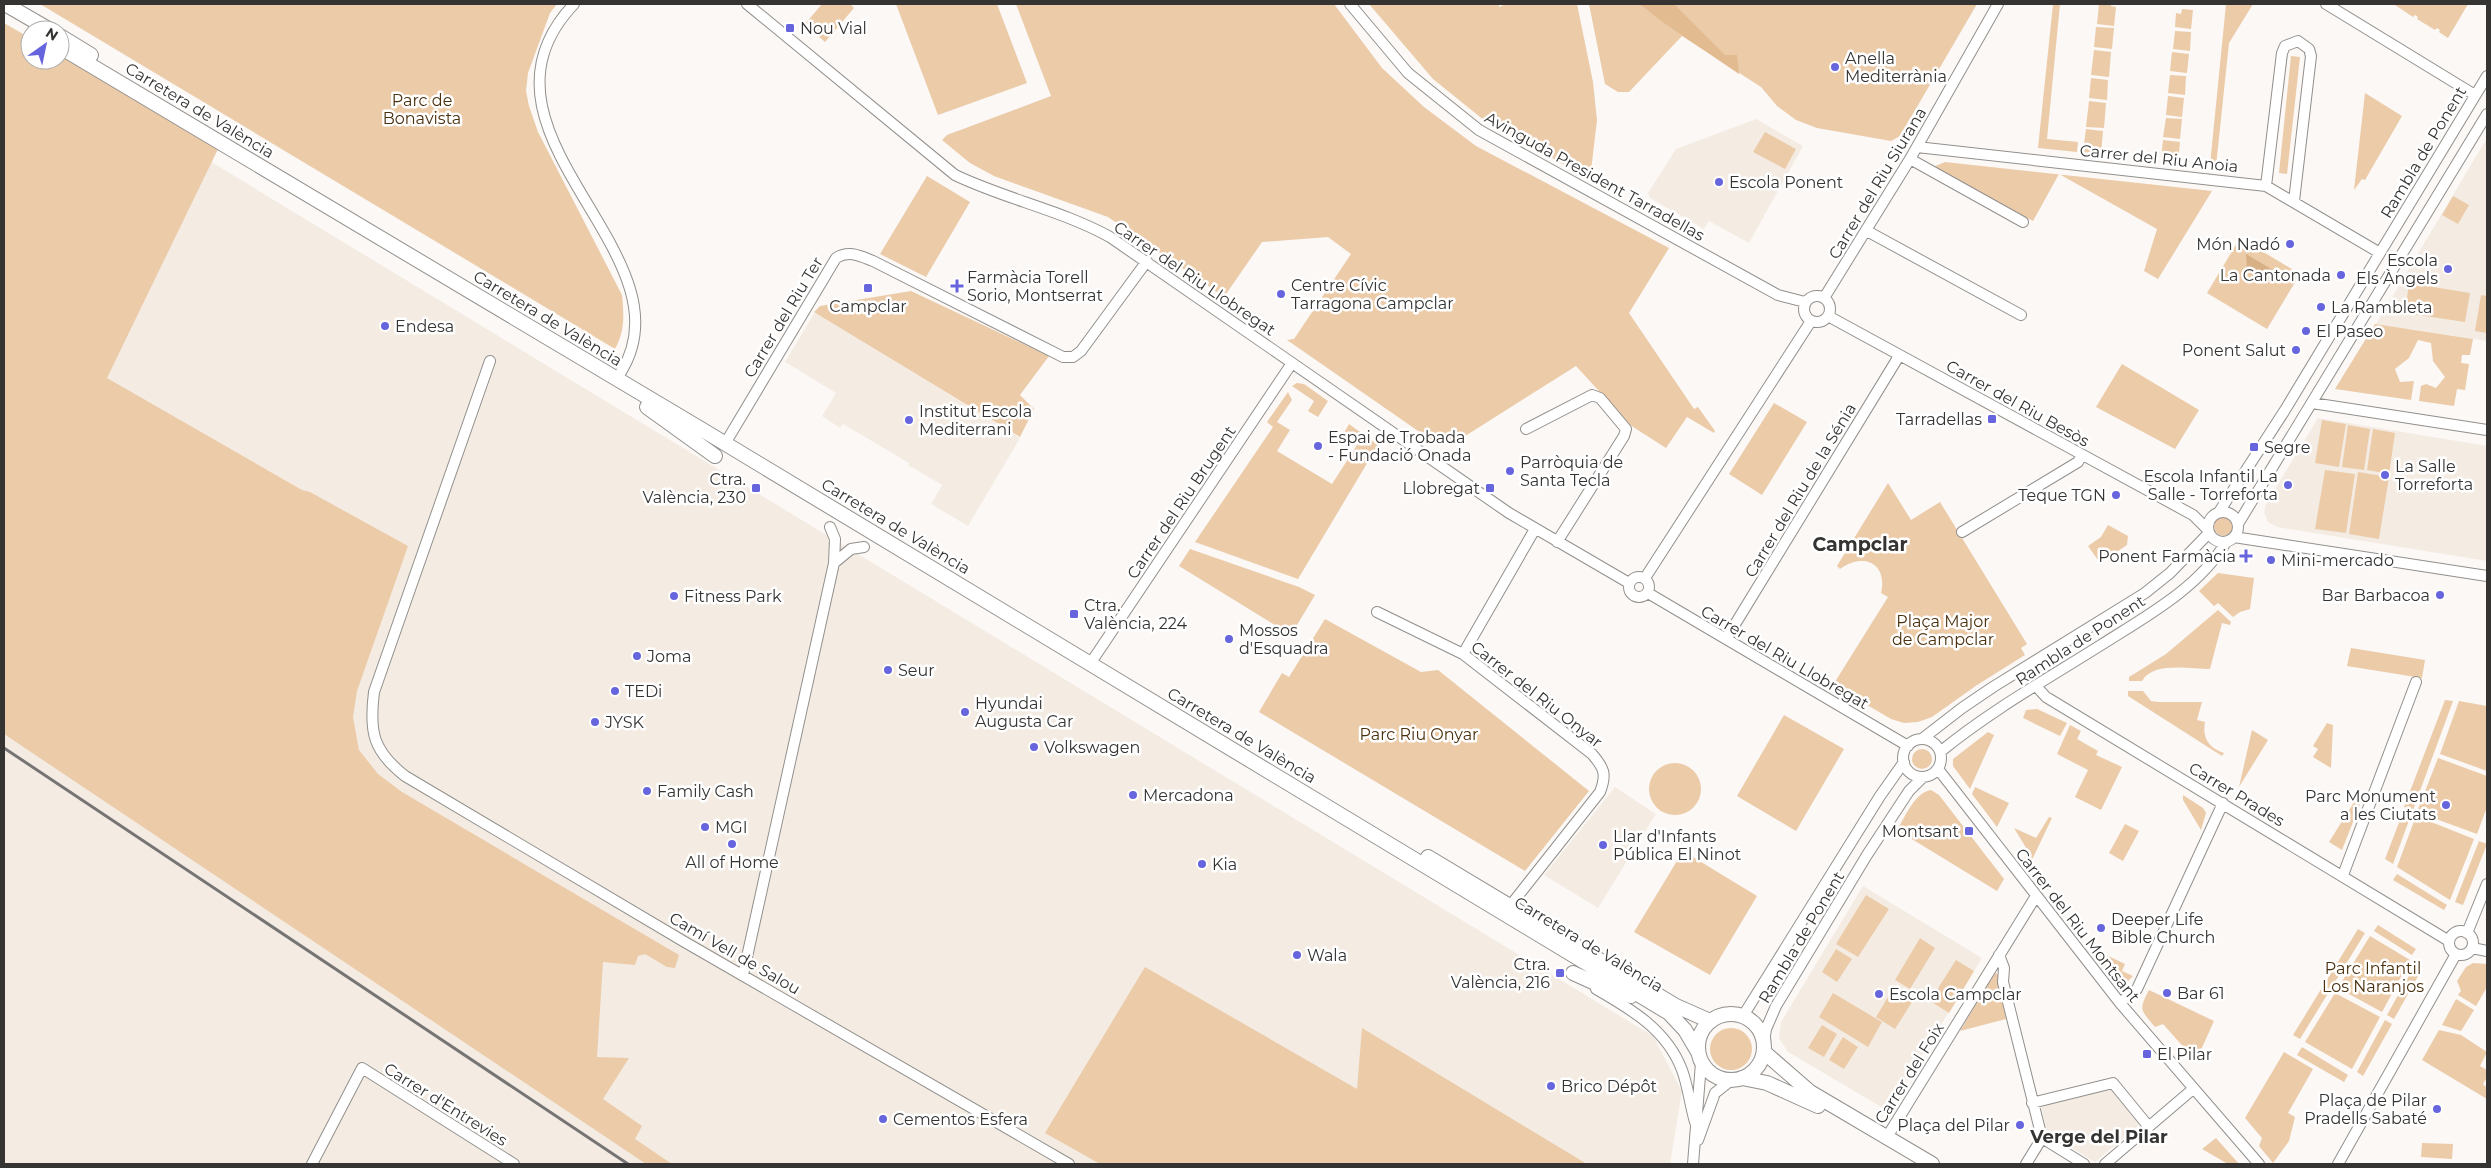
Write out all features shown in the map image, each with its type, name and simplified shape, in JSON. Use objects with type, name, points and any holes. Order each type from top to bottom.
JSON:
[{"type":"main road","points":[[5,4],[33,20]]},
{"type":"main road","points":[[4,13],[20,23]]},
{"type":"main road","name":"Carretera de València","points":[[70,42],[1676,1006],[1710,1021]]},
{"type":"main road","name":"Carretera de València","points":[[70,53],[585,360],[1642,996],[1669,1013],[1685,1030],[1700,1058]]},
{"type":"main road","points":[[585,360],[715,456]]},
{"type":"main road","points":[[1573,973],[1608,989],[1632,996],[1642,996]]},
{"type":"main road","points":[[1916,1164],[1809,1101],[1767,1083],[1712,1074],[1700,1058],[1701,1033],[1710,1021],[1731,1014],[1743,1016],[1754,1024],[1764,1047],[1810,1092],[1932,1164]]},
{"type":"main road","points":[[1736,1079],[1757,1069],[1764,1047]]},
{"type":"street","points":[[574,4],[560,19],[549,36],[544,52],[540,96],[546,121],[557,150],[625,273],[634,298],[636,332],[632,351],[621,372]]},
{"type":"street","name":"Carrer del Riu Llobregat","points":[[747,4],[955,175],[1081,221],[1110,237],[1535,530],[1629,583]]},
{"type":"street","name":"Avinguda President Tarradellas","points":[[1350,4],[1408,73],[1480,130],[1778,295],[1805,302]]},
{"type":"street","name":"Carrer del Riu Siurana","points":[[1824,298],[1910,159],[1998,4]]},
{"type":"street","points":[[2326,4],[2475,95]]},
{"type":"street","points":[[2266,186],[2282,53],[2285,46],[2298,41],[2309,49],[2311,56],[2294,201]]},
{"type":"street","name":"Rambla de Ponent","points":[[2217,513],[2374,264],[2487,76]]},
{"type":"street","name":"Rambla de Ponent","points":[[1940,752],[1979,721],[2177,595],[2214,559],[2234,533],[2487,114]]},
{"type":"street","name":"Carrer del Riu Anoia","points":[[1917,147],[2266,186],[2383,249]]},
{"type":"street","points":[[1910,159],[2023,222]]},
{"type":"street","points":[[1866,231],[2021,315]]},
{"type":"street","name":"Rambla de Ponent","points":[[2383,249],[2396,246],[2402,254]]},
{"type":"street","name":"Carrer del Riu Ter","points":[[729,438],[836,258],[842,254],[851,253],[874,261],[1063,357],[1073,357],[1081,351],[1147,261]]},
{"type":"street","points":[[2374,264],[2390,274]]},
{"type":"street","points":[[1812,296],[1824,298],[1830,306],[1828,316],[1822,321],[1811,321],[1805,314],[1805,302],[1812,296]]},
{"type":"street","name":"Carrer del Riu Besòs","points":[[1828,316],[2194,515],[2209,531]]},
{"type":"street","points":[[1645,578],[1811,321]]},
{"type":"street","name":"Carrer del Riu de la Sénia","points":[[1726,640],[1899,356]]},
{"type":"street","name":"Camí Vell de Salou","points":[[490,361],[374,692],[371,716],[373,735],[378,750],[389,764],[405,776],[1068,1164]]},
{"type":"street","name":"Carrer del Riu Brugent","points":[[1094,658],[1292,363]]},
{"type":"street","points":[[1526,428],[1592,395],[1600,398],[1626,430],[1557,542]]},
{"type":"street","points":[[2312,403],[2487,430]]},
{"type":"street","points":[[1962,532],[2078,462],[2082,455]]},
{"type":"street","points":[[2217,513],[2208,524],[2209,531],[2214,540],[2234,533],[2254,539],[2487,576]]},
{"type":"street","points":[[2194,515],[2231,514],[2234,533]]},
{"type":"street","points":[[743,975],[834,563],[835,539],[830,527]]},
{"type":"street","points":[[1464,654],[1535,530]]},
{"type":"street","name":"Rambla de Ponent","points":[[1922,740],[1993,687],[2145,593],[2170,573],[2209,531]]},
{"type":"street","points":[[834,563],[851,549],[864,547]]},
{"type":"street","points":[[1636,576],[1645,578],[1650,585],[1648,593],[1640,597],[1632,595],[1629,583],[1636,576]]},
{"type":"street","name":"Carrer del Riu Llobregat","points":[[1648,593],[1908,746]]},
{"type":"street","name":"Carrer del Riu Onyar","points":[[1377,612],[1464,654],[1592,754],[1603,766],[1606,775],[1600,792],[1510,906]]},
{"type":"street","points":[[2343,876],[2416,682]]},
{"type":"street","name":"Carrer Prades","points":[[2036,686],[2046,697],[2449,941]]},
{"type":"street","points":[[1922,740],[1936,745],[1941,758],[1938,769],[1923,777],[1911,773],[1904,762],[1905,751],[1908,746],[1922,740]]},
{"type":"street","name":"Rambla de Ponent","points":[[1743,1016],[1880,796],[1904,762]]},
{"type":"street","name":"Carrer del Riu Montsant","points":[[1938,769],[2120,1003],[2259,1164]]},
{"type":"street","name":"Rambla de Ponent","points":[[1764,1047],[1766,1029],[1776,1006],[1867,855],[1909,791],[1923,777]]},
{"type":"street","points":[[2120,1003],[2137,989],[2223,803]]},
{"type":"street","points":[[2467,933],[2487,884]]},
{"type":"street","name":"Carrer del Foix","points":[[1887,1137],[2036,896]]},
{"type":"street","points":[[2457,932],[2467,933],[2472,939],[2472,948],[2465,954],[2456,954],[2450,947],[2449,941],[2457,932]]},
{"type":"street","points":[[2472,948],[2487,951]]},
{"type":"street","points":[[2338,1164],[2456,954]]},
{"type":"street","points":[[1999,955],[2004,968],[2003,982],[2042,1138],[2084,1164]]},
{"type":"street","name":"Carretera de València","points":[[1573,973],[1644,1019],[1665,1039],[1682,1068],[1695,1122]]},
{"type":"street","points":[[1696,1146],[1695,1122],[1700,1058]]},
{"type":"street","name":"Carrer d'Entrevies","points":[[312,1164],[362,1068],[514,1164]]},
{"type":"street","points":[[1693,1164],[1696,1146],[1716,1093],[1736,1079]]},
{"type":"street","points":[[2032,1102],[2113,1083],[2149,1127]]},
{"type":"street","points":[[2105,1164],[2193,1089]]},
{"type":"street","points":[[2026,1164],[2042,1138]]},
{"type":"shaded area","points":[[1640,4],[1674,4],[1725,55],[1737,55],[1739,74],[1661,21]]},
{"type":"shaded area","points":[[4,36],[20,51],[20,70],[59,70],[1653,1036],[1682,1091],[1670,1164],[4,1164]]},
{"type":"shaded area","name":"Escola Ponent","points":[[1756,119],[1803,146],[1749,243],[1709,221],[1704,229],[1650,198],[1648,193],[1676,149]]},
{"type":"shaded area","name":"Escola Els Àngels","points":[[2487,138],[2487,341],[2409,329],[2335,389],[2376,324]]},
{"type":"shaded area","points":[[2246,254],[2283,276],[2270,283],[2256,280],[2247,269]]},
{"type":"shaded area","name":"Institut Escola Mediterrani","points":[[815,312],[1020,438],[968,526],[931,504],[942,485],[843,424],[840,428],[822,416],[836,393],[785,362]]},
{"type":"shaded area","name":"La Salle Torreforta","points":[[2318,418],[2487,446],[2487,561],[2277,527],[2268,522],[2264,512],[2266,504]]},
{"type":"shaded area","name":"Llar d'Infants Pública El Ninot","points":[[1615,787],[1656,814],[1598,908],[1544,875]]},
{"type":"shaded area","name":"Escola Campclar","points":[[1863,886],[1982,958],[1893,1103],[1883,1108],[1788,1052],[1779,1038],[1781,1022]]},
{"type":"shaded area","points":[[2111,1089],[2140,1124],[2095,1162],[2047,1133],[2041,1106]]},
{"type":"green space","name":"Parc de Bonavista","points":[[40,4],[557,4],[550,13],[528,73],[526,91],[538,132],[622,295],[623,323],[621,336],[615,349],[70,22],[70,20],[67,20]]},
{"type":"green space","points":[[822,4],[850,4],[854,8],[825,42],[805,24]]},
{"type":"green space","points":[[896,4],[997,4],[1027,83],[938,115]]},
{"type":"green space","points":[[1016,4],[1334,4],[1382,68],[1424,107],[1476,146],[1669,248],[1629,313],[1694,409],[1698,407],[1715,431],[1714,433],[1687,417],[1666,448],[1630,425],[1576,366],[1451,445],[1440,438],[1434,442],[1287,340],[1294,339],[1351,254],[1328,237],[1262,242],[1224,297],[1108,217],[994,176],[970,163],[942,140],[947,135],[1051,96]]},
{"type":"green space","points":[[1369,4],[1499,4],[1499,7],[1506,4],[1577,4],[1593,82],[1597,120],[1590,179],[1485,121],[1433,79]]},
{"type":"green space","name":"Anella Mediterrània","points":[[1589,4],[1977,4],[1900,136],[1891,141],[1817,128],[1796,120],[1777,106],[1761,87],[1682,36],[1629,92],[1618,92],[1605,84]]},
{"type":"green space","points":[[2053,4],[2060,4],[2047,139],[2078,142],[2077,152],[2038,148]]},
{"type":"green space","points":[[2099,4],[2111,4],[2111,6],[2116,7],[2114,26],[2097,24]]},
{"type":"green space","points":[[2226,4],[2253,4],[2229,43],[2216,166],[2210,165]]},
{"type":"green space","points":[[2396,4],[2468,4],[2448,38],[2439,32],[2440,30],[2437,28],[2435,30]]},
{"type":"green space","points":[[2182,9],[2193,10],[2191,29],[2175,27],[2176,13],[2181,14]]},
{"type":"green space","points":[[4,23],[20,32],[20,70],[70,70],[70,58],[219,147],[107,378],[302,490],[310,492],[408,546],[357,691],[353,717],[359,750],[378,774],[402,792],[679,955],[675,968],[667,967],[645,954],[638,956],[635,965],[603,962],[597,1057],[629,1058],[603,1099],[642,1126],[635,1139],[672,1164],[646,1164],[4,734]]},
{"type":"green space","points":[[2096,27],[2114,28],[2112,49],[2094,47]]},
{"type":"green space","points":[[2175,31],[2191,32],[2190,51],[2173,49]]},
{"type":"green space","points":[[2094,50],[2111,52],[2109,77],[2091,75]]},
{"type":"green space","points":[[2172,52],[2189,54],[2187,73],[2170,71]]},
{"type":"green space","points":[[2291,56],[2300,57],[2287,174],[2279,173]]},
{"type":"green space","points":[[2170,75],[2186,76],[2185,95],[2168,93]]},
{"type":"green space","points":[[2091,78],[2108,80],[2107,100],[2089,98]]},
{"type":"green space","points":[[2365,93],[2402,116],[2365,180],[2362,179],[2354,190]]},
{"type":"green space","points":[[2168,96],[2184,98],[2182,117],[2166,115]]},
{"type":"green space","points":[[2089,101],[2106,103],[2104,128],[2086,127]]},
{"type":"green space","points":[[2166,118],[2182,119],[2180,139],[2163,137]]},
{"type":"green space","points":[[2086,129],[2103,131],[2101,154],[2083,152]]},
{"type":"green space","points":[[1765,132],[1796,149],[1785,169],[1753,152]]},
{"type":"green space","points":[[2163,140],[2180,142],[2178,162],[2161,160]]},
{"type":"green space","points":[[1945,162],[2059,174],[2033,221],[1933,167]]},
{"type":"green space","points":[[2060,174],[2212,191],[2158,279],[2144,271],[2157,229]]},
{"type":"green space","points":[[927,176],[970,202],[926,277],[880,254]]},
{"type":"green space","points":[[2453,196],[2469,205],[2458,224],[2442,215]]},
{"type":"green space","points":[[2240,238],[2300,274],[2267,329],[2207,293]]},
{"type":"green space","points":[[2409,283],[2470,293],[2465,322],[2405,313]]},
{"type":"green space","points":[[911,291],[1049,356],[1020,395],[1034,409],[1020,437],[814,312],[820,306]]},
{"type":"green space","points":[[2481,295],[2487,296],[2487,333],[2475,331]]},
{"type":"green space","points":[[2375,324],[2473,339],[2470,355],[2462,355],[2461,363],[2469,364],[2465,390],[2457,389],[2454,406],[2419,401],[2421,386],[2426,384],[2436,388],[2445,377],[2433,361],[2431,343],[2418,340],[2409,358],[2395,369],[2400,382],[2414,381],[2411,400],[2335,389]]},
{"type":"green space","points":[[2122,364],[2199,410],[2175,449],[2096,407]]},
{"type":"green space","points":[[1297,383],[1304,384],[1328,401],[1318,417],[1308,411],[1314,401],[1292,386]]},
{"type":"green space","points":[[1288,392],[1292,400],[1277,422],[1290,430],[1277,451],[1332,484],[1359,442],[1344,433],[1349,424],[1378,445],[1298,579],[1195,542],[1273,427],[1267,422]]},
{"type":"green space","points":[[1774,403],[1807,422],[1762,495],[1729,474]]},
{"type":"green space","points":[[2322,420],[2346,424],[2339,467],[2315,463]]},
{"type":"green space","points":[[2348,425],[2370,429],[2364,470],[2342,467]]},
{"type":"green space","points":[[2373,429],[2395,433],[2389,474],[2367,470]]},
{"type":"green space","points":[[2325,470],[2355,474],[2346,533],[2315,529]]},
{"type":"green space","points":[[2358,472],[2389,477],[2379,539],[2349,534]]},
{"type":"green space","name":"Plaça Major de Campclar","points":[[1888,483],[1911,520],[1940,502],[2027,644],[2021,648],[2025,655],[1977,685],[1932,717],[1918,722],[1904,723],[1891,719],[1833,685],[1888,597],[1881,593],[1881,574],[1872,563],[1857,561],[1840,569],[1837,566]]},
{"type":"green space","points":[[2224,516],[2231,519],[2234,526],[2231,533],[2224,536],[2217,533],[2214,526],[2217,519]]},
{"type":"green space","points":[[2108,525],[2128,536],[2127,545],[2100,563],[2088,546],[2101,537]]},
{"type":"green space","points":[[1190,549],[1299,587],[1315,595],[1291,635],[1179,566]]},
{"type":"green space","points":[[2218,573],[2254,578],[2250,609],[2240,612],[2233,617],[2218,603],[2214,606],[2199,591]]},
{"type":"green space","points":[[2218,610],[2231,622],[2230,625],[2222,623],[2210,669],[2163,668],[2147,675],[2142,681],[2129,681],[2129,677],[2166,654]]},
{"type":"green space","name":"Parc Riu Onyar","points":[[1325,619],[1421,672],[1438,670],[1589,791],[1525,871],[1259,712],[1282,673],[1289,677]]},
{"type":"green space","points":[[2351,648],[2425,660],[2422,678],[2347,666]]},
{"type":"green space","points":[[2128,691],[2143,691],[2151,701],[2202,702],[2197,720],[2205,722],[2204,728],[2208,742],[2214,748],[2224,753],[2222,756],[2128,696]]},
{"type":"green space","points":[[2445,700],[2453,701],[2413,810],[2404,807]]},
{"type":"green space","points":[[2459,701],[2487,706],[2487,771],[2440,754]]},
{"type":"green space","points":[[2037,709],[2067,723],[2060,736],[2023,718],[2026,710]]},
{"type":"green space","points":[[1784,715],[1844,749],[1796,831],[1737,796]]},
{"type":"green space","points":[[2327,723],[2333,725],[2331,768],[2313,757],[2318,749],[2313,746]]},
{"type":"green space","points":[[2070,725],[2081,731],[2077,739],[2098,751],[2096,755],[2122,767],[2101,810],[2075,797],[2088,770],[2057,754]]},
{"type":"green space","points":[[2252,730],[2268,740],[2239,787]]},
{"type":"green space","points":[[1988,732],[1994,735],[1970,789],[1953,766],[1953,759]]},
{"type":"green space","points":[[1922,749],[1929,752],[1932,759],[1929,766],[1922,769],[1915,766],[1912,759],[1915,752]]},
{"type":"green space","points":[[2438,758],[2487,776],[2487,807],[2477,834],[2417,812]]},
{"type":"green space","points":[[1670,763],[1680,763],[1690,767],[1697,774],[1701,789],[1697,804],[1690,811],[1680,815],[1670,815],[1660,811],[1653,804],[1649,794],[1649,784],[1653,774],[1660,767]]},
{"type":"green space","points":[[1975,787],[2009,803],[1997,827],[1972,794]]},
{"type":"green space","points":[[1931,790],[1939,795],[2004,879],[1997,891],[1897,830],[1915,800]]},
{"type":"green space","points":[[2183,795],[2203,808],[2206,813],[2201,830],[2183,800]]},
{"type":"green space","points":[[2358,796],[2362,799],[2342,850],[2329,842]]},
{"type":"green space","points":[[2403,812],[2411,815],[2393,864],[2385,859]]},
{"type":"green space","points":[[2416,816],[2474,839],[2450,900],[2397,867]]},
{"type":"green space","points":[[2049,817],[2052,818],[2028,868],[2023,862],[2028,851],[2014,828],[2036,838]]},
{"type":"green space","points":[[2125,824],[2139,831],[2123,861],[2109,853]]},
{"type":"green space","points":[[2479,841],[2487,844],[2463,905],[2455,902]]},
{"type":"green space","points":[[1683,851],[1757,896],[1710,975],[1634,932]]},
{"type":"green space","points":[[2397,874],[2447,905],[2444,910],[2393,880]]},
{"type":"green space","points":[[1866,895],[1889,909],[1858,957],[1836,944]]},
{"type":"green space","points":[[2378,925],[2416,949],[2412,955],[2374,931]]},
{"type":"green space","points":[[2358,929],[2365,933],[2300,1039],[2293,1035]]},
{"type":"green space","name":"Parc Infantil Los Naranjos","points":[[2370,936],[2410,960],[2382,1012],[2338,988]]},
{"type":"green space","points":[[1920,938],[1935,948],[1910,989],[1895,980]]},
{"type":"green space","points":[[1836,949],[1852,959],[1837,982],[1822,972]]},
{"type":"green space","points":[[2102,953],[2125,964],[2122,971],[2133,976],[2127,982],[2120,983],[2114,980],[2098,960]]},
{"type":"green space","points":[[1956,960],[1974,971],[1949,1013],[1930,1001]]},
{"type":"green space","points":[[2473,963],[2487,964],[2487,987],[2476,1006],[2458,995],[2461,991],[2457,981],[2466,967]]},
{"type":"green space","points":[[2415,965],[2422,969],[2394,1019],[2387,1015]]},
{"type":"green space","points":[[1145,967],[1357,1089],[1362,1028],[1587,1164],[1100,1164],[1045,1133]]},
{"type":"green space","points":[[1995,973],[1999,975],[2006,1019],[1960,1031]]},
{"type":"green space","points":[[1894,987],[1914,999],[1895,1029],[1876,1017]]},
{"type":"green space","points":[[2149,990],[2214,1021],[2196,1061],[2163,1024],[2155,1027],[2144,1013],[2142,1006]]},
{"type":"green space","points":[[1833,993],[1882,1022],[1868,1047],[1819,1017]]},
{"type":"green space","points":[[2335,993],[2380,1017],[2352,1069],[2305,1042]]},
{"type":"green space","points":[[2456,999],[2474,1010],[2461,1031],[2442,1025]]},
{"type":"green space","points":[[2385,1020],[2392,1024],[2363,1076],[2357,1072]]},
{"type":"green space","points":[[1822,1025],[1837,1034],[1824,1057],[1808,1048]]},
{"type":"green space","points":[[1731,1028],[1746,1034],[1752,1049],[1746,1064],[1731,1070],[1716,1064],[1710,1049],[1716,1034]]},
{"type":"green space","points":[[2439,1030],[2461,1035],[2487,1052],[2480,1066],[2487,1070],[2487,1077],[2483,1084],[2487,1088],[2487,1099],[2422,1060]]},
{"type":"green space","points":[[1843,1037],[1858,1047],[1844,1069],[1829,1060]]},
{"type":"green space","points":[[2302,1047],[2348,1075],[2344,1082],[2297,1055]]},
{"type":"green space","points":[[2284,1052],[2313,1069],[2288,1113],[2295,1117],[2289,1141],[2273,1163],[2259,1146],[2262,1138],[2245,1118]]},
{"type":"green space","points":[[2216,1138],[2239,1164],[2228,1164],[2202,1149]]},
{"type":"green space","points":[[2422,1143],[2453,1144],[2452,1159],[2421,1157]]},
{"type":"railway","points":[[4,748],[628,1164]]},
{"type":"place","name":"Nou Vial","points":[[790,28]]},
{"type":"place","name":"Anella Mediterrània","points":[[1835,67]]},
{"type":"place","name":"Escola Ponent","points":[[1719,182]]},
{"type":"place","name":"Món Nadó","points":[[2290,244]]},
{"type":"place","name":"Escola Els Àngels","points":[[2448,269]]},
{"type":"place","name":"La Cantonada","points":[[2341,275]]},
{"type":"place","name":"Farmàcia Torell Sorio, Montserrat","points":[[957,286]]},
{"type":"place","name":"Campclar","points":[[868,288]]},
{"type":"place","name":"Centre Cívic Tarragona Campclar","points":[[1281,294]]},
{"type":"place","name":"La Rambleta","points":[[2321,307]]},
{"type":"place","name":"Endesa","points":[[385,326]]},
{"type":"place","name":"El Paseo","points":[[2306,331]]},
{"type":"place","name":"Ponent Salut","points":[[2296,350]]},
{"type":"place","name":"Tarradellas","points":[[1992,419]]},
{"type":"place","name":"Institut Escola Mediterrani","points":[[909,420]]},
{"type":"place","name":"Espai de Trobada - Fundació Onada","points":[[1318,446]]},
{"type":"place","name":"Segre","points":[[2254,447]]},
{"type":"place","name":"Parròquia de Santa Tecla","points":[[1510,471]]},
{"type":"place","name":"La Salle Torreforta","points":[[2385,475]]},
{"type":"place","name":"Escola Infantil La Salle - Torreforta","points":[[2288,485]]},
{"type":"place","name":"Ctra. València, 230","points":[[756,488]]},
{"type":"place","name":"Llobregat","points":[[1490,488]]},
{"type":"place","name":"Teque TGN","points":[[2116,495]]},
{"type":"place","name":"Ponent Farmàcia","points":[[2246,556]]},
{"type":"place","name":"Mini-mercado","points":[[2271,560]]},
{"type":"place","name":"Bar Barbacoa","points":[[2440,595]]},
{"type":"place","name":"Fitness Park","points":[[674,596]]},
{"type":"place","name":"Ctra. València, 224","points":[[1074,614]]},
{"type":"place","name":"Mossos d'Esquadra","points":[[1229,639]]},
{"type":"place","name":"Joma","points":[[637,656]]},
{"type":"place","name":"Seur","points":[[888,670]]},
{"type":"place","name":"TEDi","points":[[615,691]]},
{"type":"place","name":"Hyundai Augusta Car","points":[[965,712]]},
{"type":"place","name":"JYSK","points":[[595,722]]},
{"type":"place","name":"Volkswagen","points":[[1034,747]]},
{"type":"place","name":"Family Cash","points":[[647,791]]},
{"type":"place","name":"Mercadona","points":[[1133,795]]},
{"type":"place","name":"Parc Monument a les Ciutats","points":[[2446,805]]},
{"type":"place","name":"MGI","points":[[705,827]]},
{"type":"place","name":"Montsant","points":[[1969,831]]},
{"type":"place","name":"All of Home","points":[[732,844]]},
{"type":"place","name":"Llar d'Infants Pública El Ninot","points":[[1603,845]]},
{"type":"place","name":"Kia","points":[[1202,864]]},
{"type":"place","name":"Deeper Life Bible Church","points":[[2101,928]]},
{"type":"place","name":"Wala","points":[[1297,955]]},
{"type":"place","name":"Ctra. València, 216","points":[[1560,973]]},
{"type":"place","name":"Bar 61","points":[[2167,993]]},
{"type":"place","name":"Escola Campclar","points":[[1879,994]]},
{"type":"place","name":"El Pilar","points":[[2147,1054]]},
{"type":"place","name":"Brico Dépôt","points":[[1551,1086]]},
{"type":"place","name":"Plaça de Pilar Pradells Sabaté","points":[[2437,1109]]},
{"type":"place","name":"Cementos Esfera","points":[[883,1119]]},
{"type":"place","name":"Plaça del Pilar","points":[[2020,1125]]},
{"type":"district","name":"Campclar","points":[[1860,544]]},
{"type":"district","name":"Verge del Pilar","points":[[2099,1137]]}]
